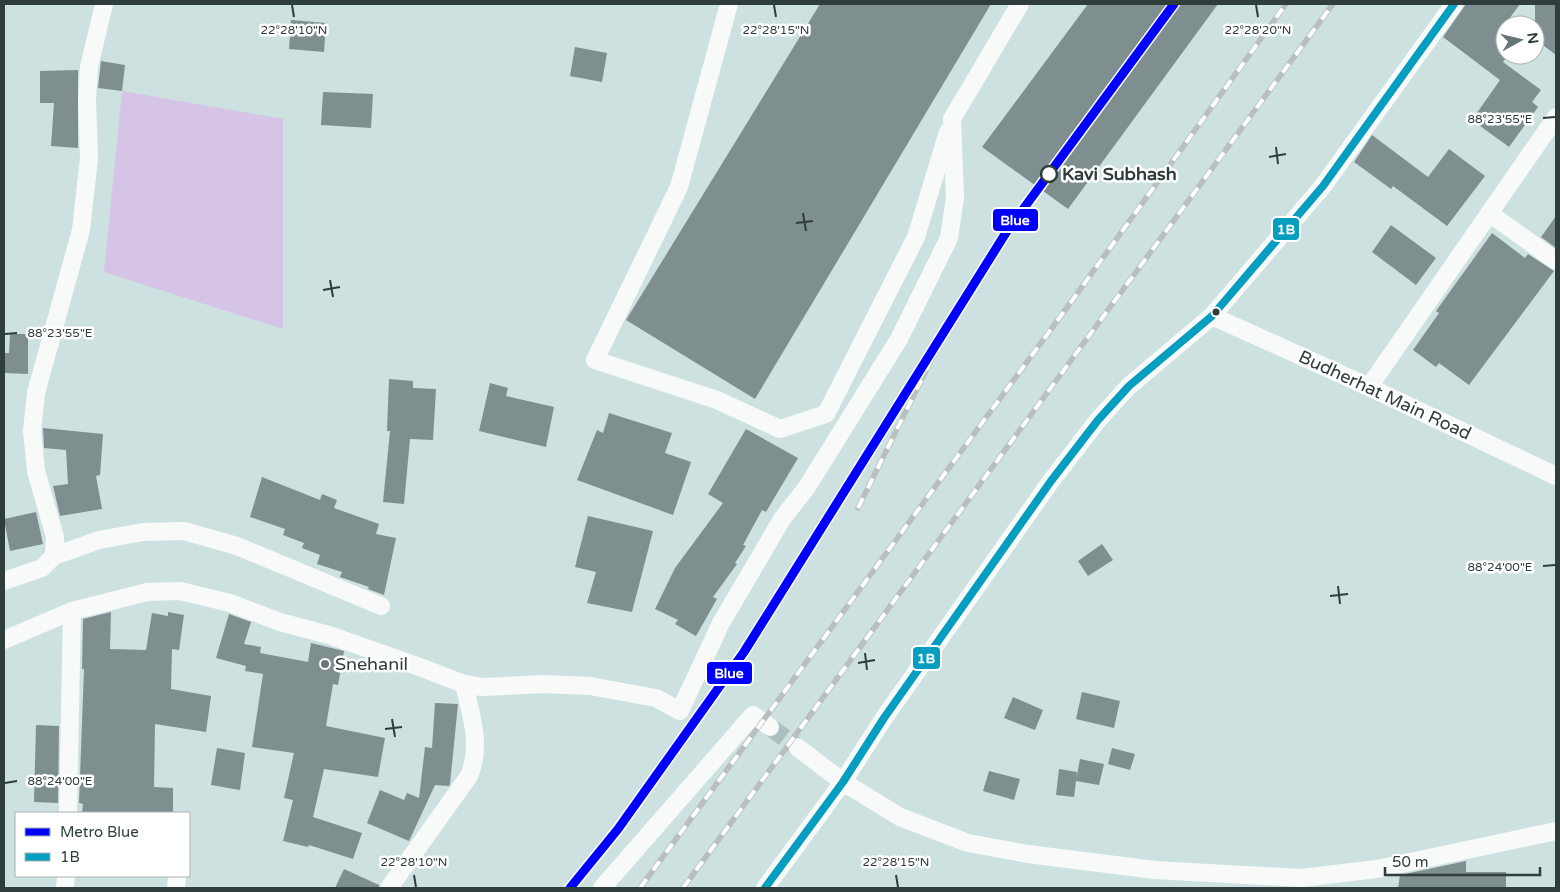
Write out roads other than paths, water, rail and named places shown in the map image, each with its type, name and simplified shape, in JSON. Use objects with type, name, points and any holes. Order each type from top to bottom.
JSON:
[{"type":"street","points":[[54,556],[55,537],[36,471],[32,431],[36,393],[81,230],[88,158],[87,100],[89,67],[104,4]]},
{"type":"street","points":[[729,4],[679,187],[595,360],[716,400],[780,429],[826,414],[916,237],[952,119],[1020,4]]},
{"type":"street","points":[[765,888],[843,782],[884,718],[1051,481],[1098,420],[1129,386],[1212,316],[1323,186],[1454,4]]},
{"type":"street","points":[[1369,387],[1556,117]]},
{"type":"street","points":[[4,640],[72,610],[147,592],[180,592],[230,603],[280,622],[329,635],[464,684],[482,687],[544,684],[590,686],[656,698],[680,711],[721,623],[782,520],[812,479],[898,339],[949,238],[955,198],[952,119]]},
{"type":"street","points":[[1488,213],[1556,261]]},
{"type":"street","name":"Budherhat Main Road","points":[[1212,316],[1369,387],[1556,476]]},
{"type":"street","points":[[4,581],[42,568],[54,556],[99,540],[143,532],[184,531],[237,546],[381,606]]},
{"type":"street","points":[[68,812],[72,610]]},
{"type":"street","points":[[389,888],[469,776],[476,760],[476,738],[464,684]]},
{"type":"street","points":[[602,888],[754,715],[770,727]]},
{"type":"street","points":[[797,747],[843,782],[900,817],[968,843],[1028,854],[1254,882],[1377,869],[1556,831]]},
{"type":"tunnel","points":[[770,727],[797,747]]},
{"type":"railway","points":[[640,888],[1071,302],[1286,4]]},
{"type":"railway","points":[[683,888],[1333,4]]},
{"type":"railway","points":[[858,508],[952,318]]},
{"type":"metro line","name":"Blue","points":[[570,888],[618,829],[744,652],[1007,231],[1174,4]]},
{"type":"place","name":"Kavi Subhash","points":[[1049,174]]},
{"type":"place","name":"Snehanil","points":[[325,664]]}]
